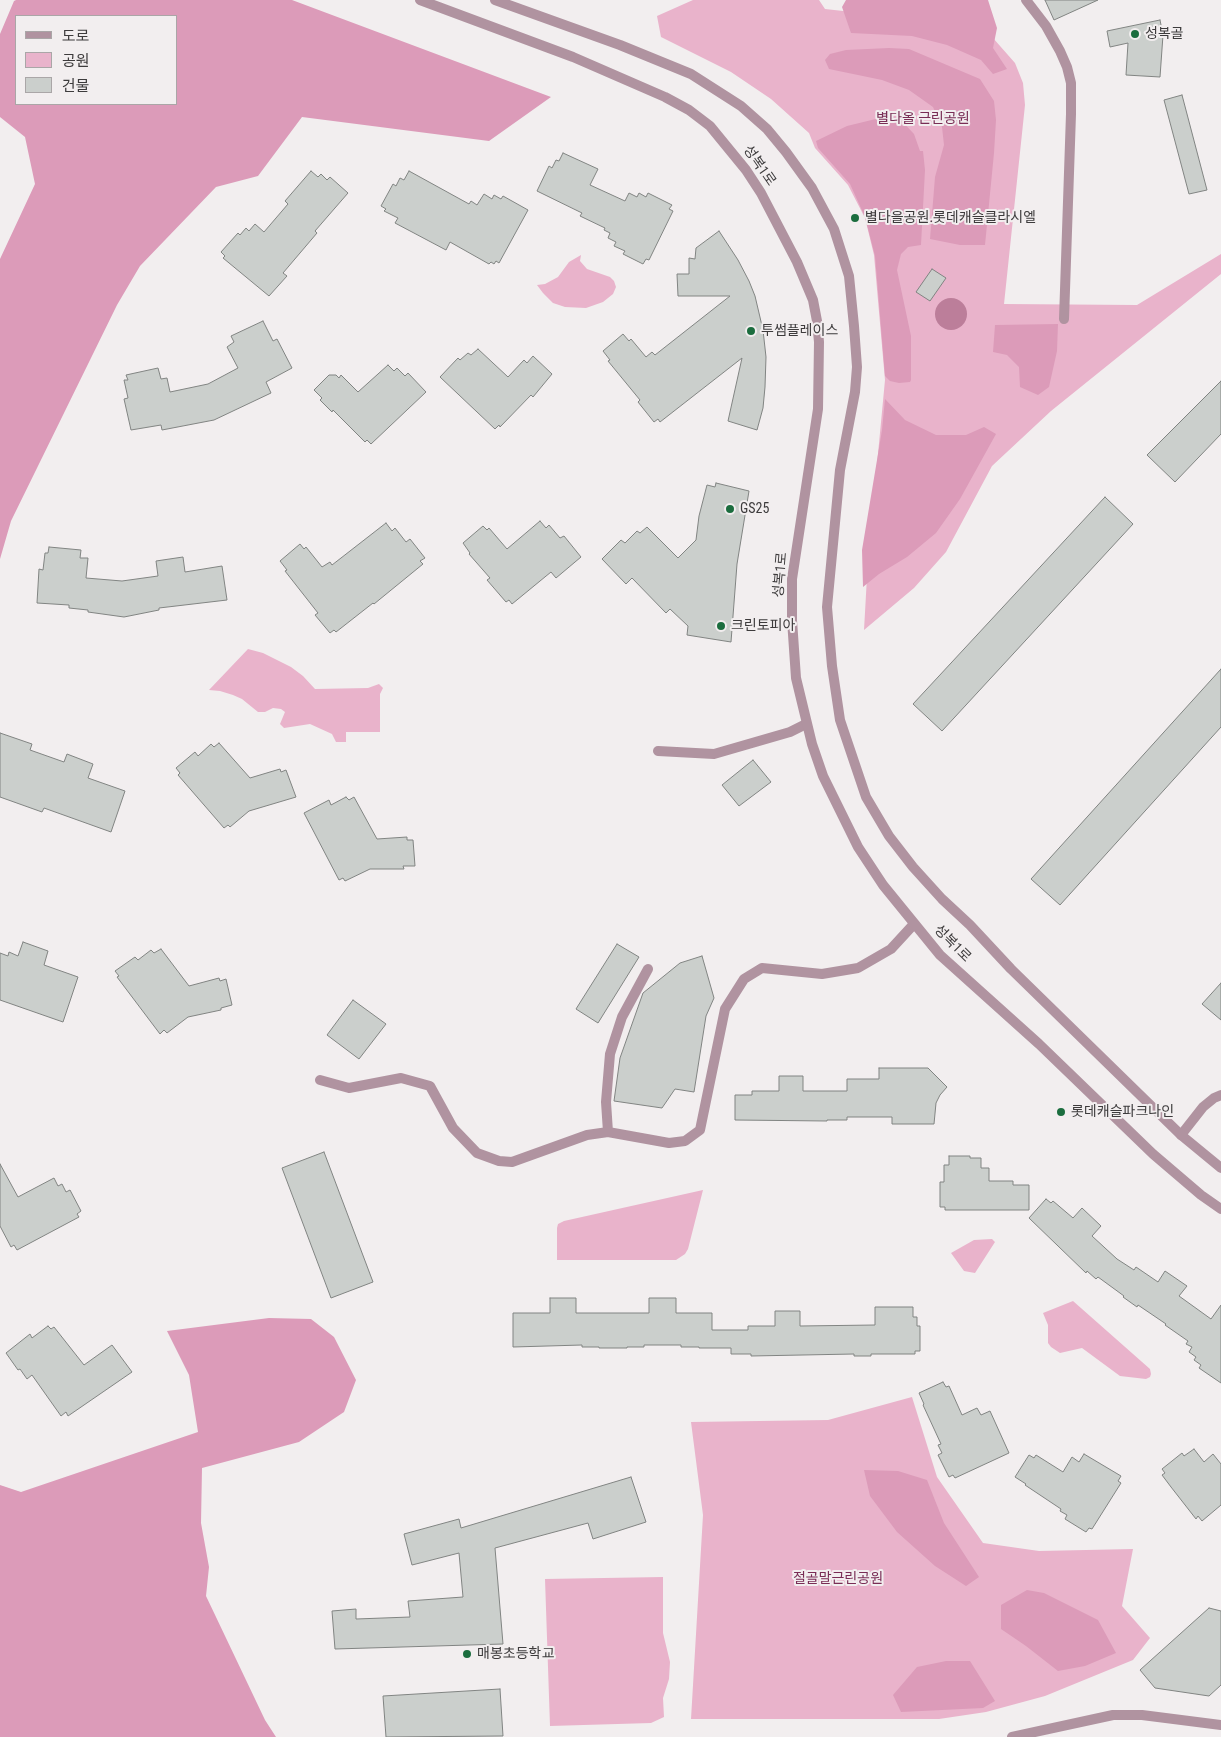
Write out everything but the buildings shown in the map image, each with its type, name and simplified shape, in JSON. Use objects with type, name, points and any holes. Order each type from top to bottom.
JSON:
[{"type":"street","name":"성복1로","points":[[420,0],[573,57],[689,110],[710,126],[762,193],[797,262],[813,300],[819,342],[818,409],[792,578],[792,620],[796,678],[806,724],[823,776],[858,846],[883,885],[940,955],[1039,1044],[1153,1154],[1201,1195],[1221,1209]]},
{"type":"street","name":"성복1로","points":[[496,0],[620,45],[691,74],[741,106],[767,129],[812,188],[834,229],[849,276],[854,326],[857,367],[855,392],[840,470],[827,607],[832,666],[840,720],[866,797],[889,836],[912,867],[942,899],[1180,1135],[1221,1168]]},
{"type":"street","points":[[1026,0],[1046,26],[1060,51],[1071,83],[1072,114],[1064,318]]},
{"type":"street","points":[[658,751],[714,754],[790,732],[806,724]]},
{"type":"street","points":[[320,1080],[349,1088],[401,1078],[430,1086],[453,1128],[477,1153],[499,1161],[512,1162],[587,1136],[608,1132],[669,1143],[685,1141],[700,1130],[725,1009],[744,979],[762,968],[822,974],[858,968],[891,949],[914,924]]},
{"type":"street","points":[[608,1132],[606,1102],[610,1054],[622,1018],[648,969]]},
{"type":"street","points":[[1180,1135],[1203,1106],[1214,1098],[1221,1096]]},
{"type":"street","points":[[1012,1737],[1113,1715],[1142,1715],[1221,1725]]},
{"type":"green space","name":"별다올 근린공원","points":[[693,0],[819,0],[825,9],[962,24],[993,38],[1015,63],[1023,83],[1025,105],[1004,304],[1137,305],[1221,254],[1221,274],[1051,411],[992,466],[946,552],[914,588],[864,630],[868,559],[885,380],[874,255],[865,218],[848,185],[815,148],[809,133],[771,99],[731,72],[661,37],[657,16]]},
{"type":"green space","points":[[581,255],[580,261],[587,269],[610,277],[614,281],[616,287],[613,294],[603,302],[586,308],[565,307],[553,303],[537,285],[545,284],[558,277],[569,262]]},
{"type":"green space","points":[[248,649],[263,653],[291,667],[315,689],[368,688],[379,684],[383,688],[380,694],[380,732],[346,732],[346,742],[336,742],[332,734],[310,724],[284,728],[280,724],[285,712],[281,709],[273,708],[265,712],[258,712],[242,699],[220,691],[209,690]]},
{"type":"green space","points":[[703,1190],[688,1249],[685,1254],[676,1260],[557,1260],[557,1228],[558,1224],[564,1221]]},
{"type":"green space","points":[[992,1239],[995,1242],[975,1273],[964,1271],[951,1253],[974,1240]]},
{"type":"green space","points":[[1073,1301],[1150,1369],[1150,1377],[1146,1379],[1120,1376],[1082,1348],[1060,1353],[1051,1347],[1048,1343],[1048,1325],[1043,1313]]},
{"type":"green space","name":"절골말근린공원","points":[[912,1397],[937,1477],[983,1543],[1039,1551],[1133,1549],[1122,1606],[1150,1638],[1133,1660],[1045,1696],[986,1712],[939,1719],[691,1719],[703,1515],[691,1422],[828,1420]]},
{"type":"green space","points":[[663,1577],[663,1633],[670,1662],[669,1679],[663,1698],[664,1717],[651,1723],[550,1726],[545,1579]]},
{"type":"shaded area","points":[[16,0],[292,0],[551,97],[489,141],[302,117],[258,176],[216,187],[140,266],[117,305],[11,521],[0,559],[0,259],[35,184],[25,137],[0,117],[0,34]]},
{"type":"shaded area","points":[[846,0],[988,0],[997,28],[993,48],[1007,69],[993,74],[981,60],[947,45],[912,36],[851,33],[842,7]]},
{"type":"shaded area","points":[[909,49],[980,79],[994,101],[996,120],[994,153],[985,245],[960,245],[930,239],[935,177],[944,145],[942,127],[933,107],[909,90],[882,80],[829,69],[825,60],[830,54],[846,50]]},
{"type":"shaded area","points":[[888,116],[898,117],[914,134],[920,151],[923,151],[925,170],[921,245],[908,247],[901,254],[897,270],[911,336],[911,380],[910,382],[899,383],[890,381],[885,376],[875,256],[865,217],[850,184],[818,148],[816,141],[847,126]]},
{"type":"shaded area","points":[[951,298],[962,303],[967,314],[962,325],[951,330],[940,325],[935,314],[940,303]]},
{"type":"shaded area","points":[[1058,324],[1057,351],[1049,387],[1038,395],[1020,387],[1019,367],[1007,355],[993,352],[995,325]]},
{"type":"shaded area","points":[[885,399],[905,420],[936,435],[966,435],[984,427],[996,434],[960,499],[936,533],[907,557],[879,574],[863,587],[862,550],[882,430]]},
{"type":"shaded area","points":[[269,1318],[311,1319],[334,1337],[356,1380],[344,1412],[299,1442],[202,1468],[201,1523],[209,1567],[206,1596],[265,1720],[276,1737],[0,1737],[0,1485],[21,1492],[198,1432],[189,1375],[167,1331]]},
{"type":"shaded area","points":[[864,1470],[898,1471],[927,1480],[944,1523],[979,1577],[966,1586],[935,1566],[897,1532],[870,1496]]},
{"type":"shaded area","points":[[1027,1590],[1044,1593],[1098,1620],[1116,1653],[1085,1666],[1058,1671],[1001,1629],[1001,1605]]},
{"type":"shaded area","points":[[946,1661],[970,1661],[995,1701],[983,1708],[901,1712],[893,1695],[917,1667]]},
{"type":"place","name":"성복골","points":[[1135,34]]},
{"type":"place","name":"별다을공원.롯데캐슬클라시엘","points":[[855,218]]},
{"type":"place","name":"투썸플레이스","points":[[751,331]]},
{"type":"place","name":"GS25","points":[[730,509]]},
{"type":"place","name":"크린토피아","points":[[721,626]]},
{"type":"place","name":"롯데캐슬파크나인","points":[[1061,1112]]},
{"type":"place","name":"매봉초등학교","points":[[467,1654]]}]
